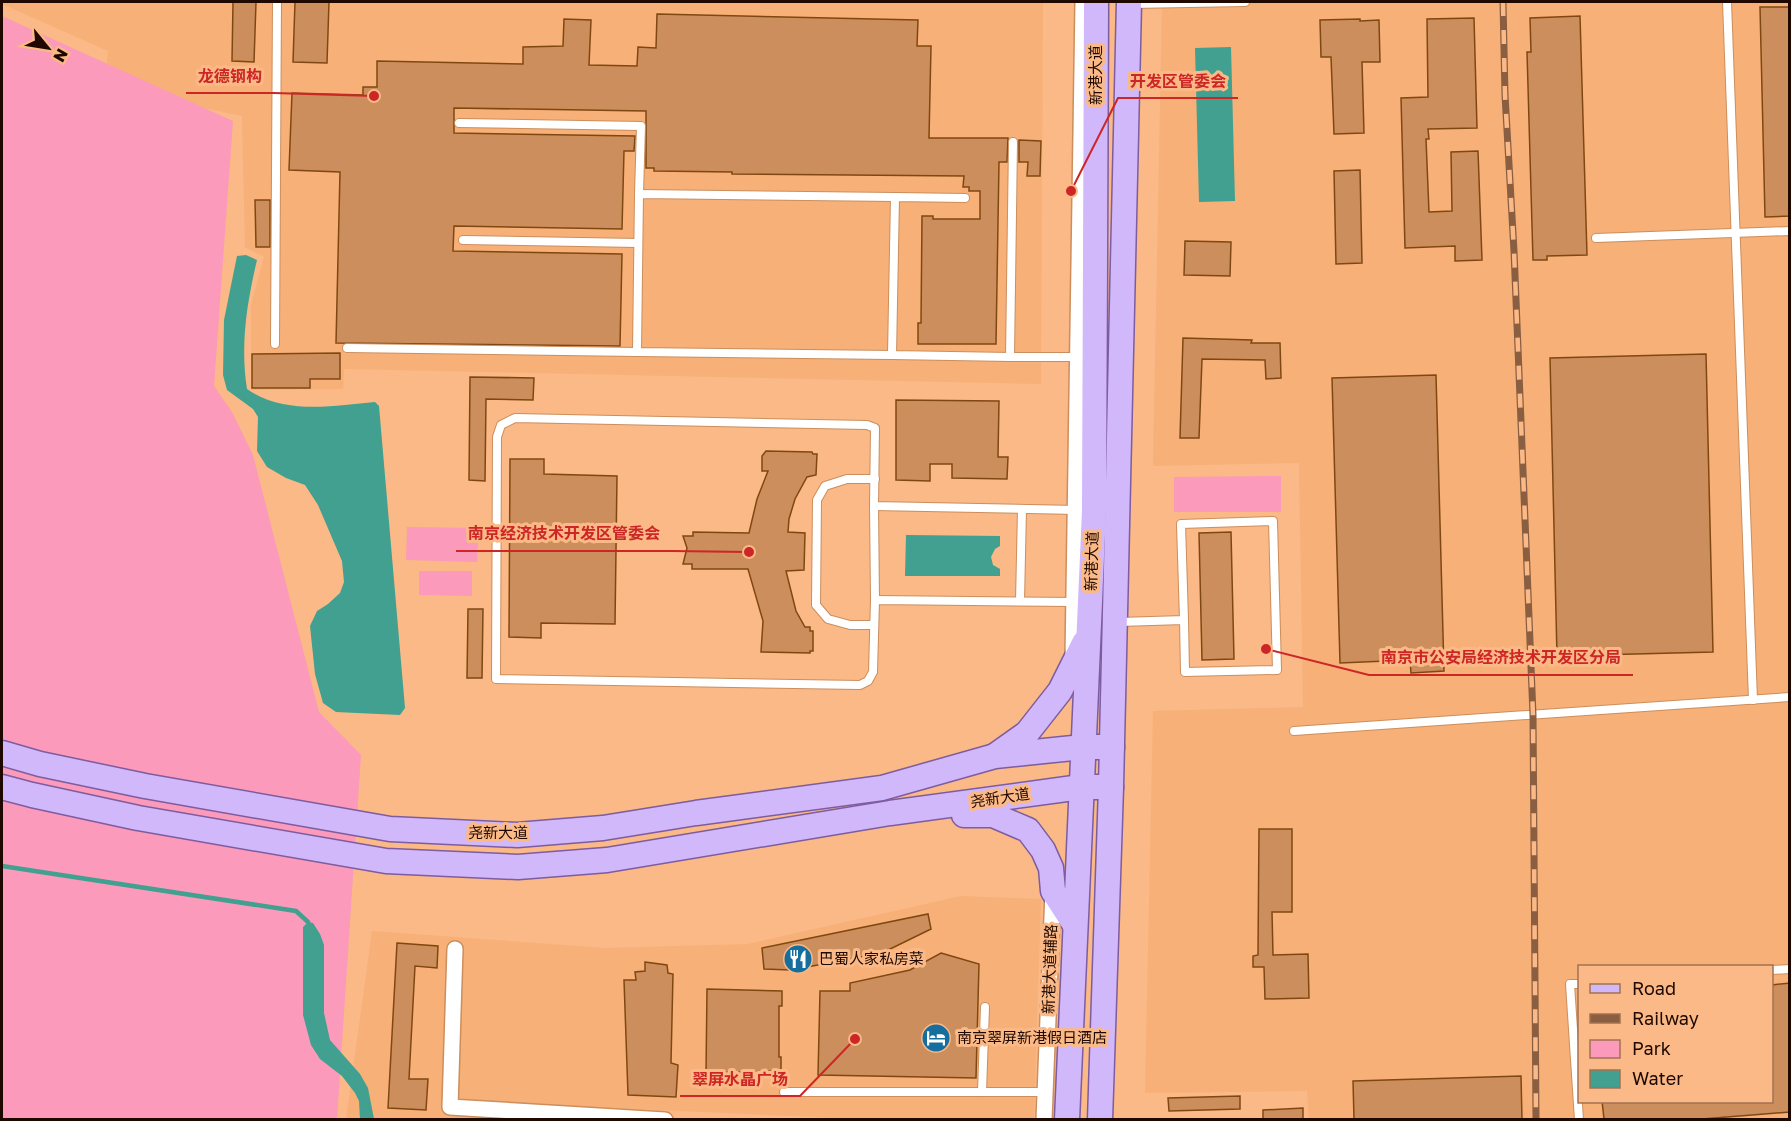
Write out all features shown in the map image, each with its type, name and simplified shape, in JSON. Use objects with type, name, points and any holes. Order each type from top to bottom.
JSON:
[{"type":"main road","name":"新港大道","points":[[1068,1119],[1089,633],[1082,603],[1096,2]]},
{"type":"main road","name":"新港大道","points":[[1100,1119],[1111,787],[1130,3]]},
{"type":"main road","name":"尧新大道","points":[[995,756],[1027,733],[1060,692],[1089,633]]},
{"type":"main road","name":"尧新大道","points":[[2,753],[40,764],[145,786],[390,829],[517,835],[603,828],[882,788],[995,756],[1083,747],[1112,747]]},
{"type":"main road","name":"尧新大道","points":[[2,787],[138,818],[386,861],[518,867],[607,860],[890,813],[1081,787],[1111,787]]},
{"type":"main road","name":"尧新大道","points":[[890,813],[993,815],[1028,830],[1043,850],[1051,868],[1053,891],[1075,925]]},
{"type":"street","points":[[1083,2],[1086,356]]},
{"type":"street","points":[[1073,665],[1082,603]]},
{"type":"street","name":"新港大道辅路","points":[[1044,1119],[1053,891]]},
{"type":"street","points":[[455,949],[450,1107],[665,1119]]},
{"type":"lane","points":[[275,344],[277,2]]},
{"type":"lane","points":[[1130,3],[1245,2]]},
{"type":"lane","points":[[1727,2],[1753,700]]},
{"type":"lane","points":[[459,123],[640,126],[637,352]]},
{"type":"lane","points":[[1010,357],[1013,142]]},
{"type":"lane","points":[[639,194],[965,198]]},
{"type":"lane","points":[[892,355],[895,197]]},
{"type":"lane","points":[[1596,238],[1790,231]]},
{"type":"lane","points":[[463,240],[639,243]]},
{"type":"lane","points":[[347,348],[1010,357],[1086,356]]},
{"type":"lane","points":[[515,418],[867,425],[875,428],[874,506],[873,672],[868,681],[860,685],[496,679],[498,437],[501,425],[515,418]]},
{"type":"lane","points":[[874,625],[850,625],[828,620],[816,606],[816,582],[817,500],[825,486],[847,479],[875,479]]},
{"type":"lane","points":[[874,506],[1084,510]]},
{"type":"lane","points":[[1020,601],[1022,508]]},
{"type":"lane","points":[[1274,521],[1277,670],[1185,672],[1184,620],[1181,524],[1274,521]]},
{"type":"lane","points":[[875,600],[1082,603]]},
{"type":"lane","points":[[1115,622],[1184,620]]},
{"type":"lane","points":[[1294,731],[1790,697]]},
{"type":"lane","points":[[1773,970],[1790,969]]},
{"type":"lane","points":[[1578,984],[1570,984],[1579,1119]]},
{"type":"lane","points":[[982,1092],[985,1007]]},
{"type":"lane","points":[[784,1092],[1045,1092]]},
{"type":"shaded area","points":[[2,2],[1043,2],[1041,384],[344,369],[343,389],[251,390],[251,305],[264,257],[245,247],[242,116],[105,87],[108,51],[2,4]]},
{"type":"shaded area","points":[[1162,2],[1789,2],[1789,1119],[1309,1120],[1307,1091],[1145,1093],[1153,711],[1303,707],[1299,463],[1153,466]]},
{"type":"shaded area","points":[[961,896],[1041,899],[1034,1119],[878,1120],[596,1107],[595,1119],[346,1120],[372,931],[605,948],[748,944]]},
{"type":"green space","points":[[2,16],[233,121],[214,386],[232,412],[253,455],[319,712],[361,755],[337,1119],[2,1120]]},
{"type":"green space","points":[[1281,476],[1281,512],[1174,512],[1174,477]]},
{"type":"green space","points":[[407,527],[479,528],[477,562],[406,560]]},
{"type":"green space","points":[[419,571],[472,571],[472,596],[419,595]]},
{"type":"water","points":[[1231,47],[1235,201],[1199,202],[1195,48]]},
{"type":"water","points":[[246,255],[257,260],[244,340],[247,389],[277,403],[293,406],[375,402],[379,406],[405,708],[400,715],[336,712],[323,703],[315,674],[310,626],[317,611],[340,593],[344,582],[342,561],[318,505],[305,485],[286,478],[267,467],[257,451],[258,417],[253,409],[227,390],[223,375],[224,320],[237,256]]},
{"type":"water","points":[[906,535],[1000,536],[1000,546],[995,549],[991,557],[993,565],[1000,569],[1000,576],[905,576]]},
{"type":"water","points":[[308,922],[313,923],[324,945],[324,1013],[330,1040],[360,1074],[368,1088],[374,1119],[360,1119],[359,1101],[355,1093],[342,1076],[320,1059],[311,1045],[303,1015],[303,927]]},
{"type":"building","points":[[233,2],[256,2],[254,62],[232,61]]},
{"type":"building","points":[[295,2],[329,2],[327,63],[293,62]]},
{"type":"building","points":[[1760,7],[1790,7],[1790,216],[1765,217]]},
{"type":"building","points":[[657,14],[918,20],[917,46],[931,46],[929,138],[1008,138],[1007,162],[999,162],[996,344],[918,344],[918,323],[921,323],[922,216],[933,216],[933,219],[980,219],[980,191],[969,191],[969,187],[963,187],[964,176],[654,171],[654,168],[646,168],[646,111],[454,108],[454,133],[635,136],[634,151],[624,151],[622,229],[454,226],[453,251],[622,254],[620,346],[336,343],[340,172],[289,170],[292,93],[363,95],[363,87],[377,87],[377,61],[523,64],[523,47],[563,46],[564,19],[591,20],[589,65],[637,66],[638,47],[656,48]]},
{"type":"building","points":[[1580,16],[1587,255],[1547,256],[1547,260],[1533,260],[1527,52],[1531,52],[1530,18]]},
{"type":"building","points":[[1474,18],[1477,128],[1428,129],[1429,139],[1426,139],[1429,212],[1452,211],[1451,152],[1478,151],[1482,260],[1455,261],[1455,246],[1405,248],[1401,98],[1428,97],[1427,19]]},
{"type":"building","points":[[1360,19],[1360,21],[1379,20],[1380,62],[1362,62],[1364,133],[1334,134],[1331,57],[1321,57],[1320,20]]},
{"type":"building","points":[[1019,140],[1041,141],[1040,176],[1027,176],[1028,162],[1019,162]]},
{"type":"building","points":[[1360,170],[1362,263],[1336,264],[1334,171]]},
{"type":"building","points":[[255,200],[270,200],[270,247],[256,247]]},
{"type":"building","points":[[1185,241],[1231,242],[1230,276],[1184,275]]},
{"type":"building","points":[[1183,338],[1280,343],[1281,378],[1266,379],[1265,360],[1202,359],[1199,438],[1180,438]]},
{"type":"building","points":[[340,353],[340,379],[310,379],[310,388],[252,388],[252,354]]},
{"type":"building","points":[[1706,354],[1713,652],[1557,656],[1550,358]]},
{"type":"building","points":[[1436,375],[1444,671],[1411,673],[1410,660],[1340,663],[1332,378]]},
{"type":"building","points":[[470,377],[534,378],[533,400],[486,399],[485,481],[469,480]]},
{"type":"building","points":[[896,400],[999,401],[998,457],[1008,457],[1007,479],[952,478],[952,464],[930,464],[930,481],[896,480]]},
{"type":"building","points":[[766,451],[817,454],[816,475],[807,477],[795,499],[789,519],[788,532],[805,533],[804,570],[786,571],[796,611],[805,627],[810,627],[810,631],[813,631],[813,651],[810,653],[761,652],[763,621],[748,569],[692,569],[692,564],[683,564],[687,548],[683,536],[693,536],[693,532],[749,533],[757,499],[768,471],[762,471],[762,456]]},
{"type":"building","points":[[510,459],[544,459],[544,474],[617,476],[615,624],[541,623],[541,638],[509,637]]},
{"type":"building","points":[[1231,532],[1234,659],[1202,660],[1199,533]]},
{"type":"building","points":[[468,609],[483,609],[482,678],[467,678]]},
{"type":"building","points":[[1259,829],[1292,829],[1292,912],[1272,912],[1273,955],[1308,954],[1309,998],[1265,999],[1264,967],[1253,967],[1253,956],[1258,955]]},
{"type":"building","points":[[928,914],[931,929],[882,953],[791,970],[764,969],[762,948]]},
{"type":"building","points":[[397,943],[438,946],[437,968],[415,966],[409,1079],[428,1079],[426,1110],[388,1108]]},
{"type":"building","points":[[941,953],[979,964],[976,1078],[818,1075],[820,991],[850,991],[850,983],[910,970]]},
{"type":"building","points":[[645,962],[667,965],[668,973],[673,974],[671,1063],[678,1065],[676,1097],[628,1095],[624,980],[636,980],[635,972],[645,971]]},
{"type":"building","points":[[1790,983],[1790,1112],[1702,1119],[1604,1119],[1602,1103],[1773,1103],[1773,985]]},
{"type":"building","points":[[707,989],[782,991],[782,1006],[779,1006],[781,1071],[706,1073]]},
{"type":"building","points":[[1521,1076],[1522,1119],[1354,1119],[1353,1081]]},
{"type":"building","points":[[1240,1096],[1240,1109],[1169,1111],[1168,1098]]},
{"type":"building","points":[[1303,1108],[1303,1119],[1263,1119],[1263,1110]]},
{"type":"waterway","points":[[2,866],[296,911],[308,922]]},
{"type":"railway","points":[[1503,2],[1505,95],[1514,251],[1533,715],[1536,1120]]},
{"type":"place","name":"龙德钢构","points":[[374,96]]},
{"type":"place","name":"开发区管委会","points":[[1071,191]]},
{"type":"place","name":"南京经济技术开发区管委会","points":[[749,552]]},
{"type":"place","name":"南京市公安局经济技术开发区分局","points":[[1266,649]]},
{"type":"place","name":"巴蜀人家私房菜","points":[[798,959]]},
{"type":"place","name":"南京翠屏新港假日酒店","points":[[936,1038]]},
{"type":"place","name":"翠屏水晶广场","points":[[855,1039]]}]
